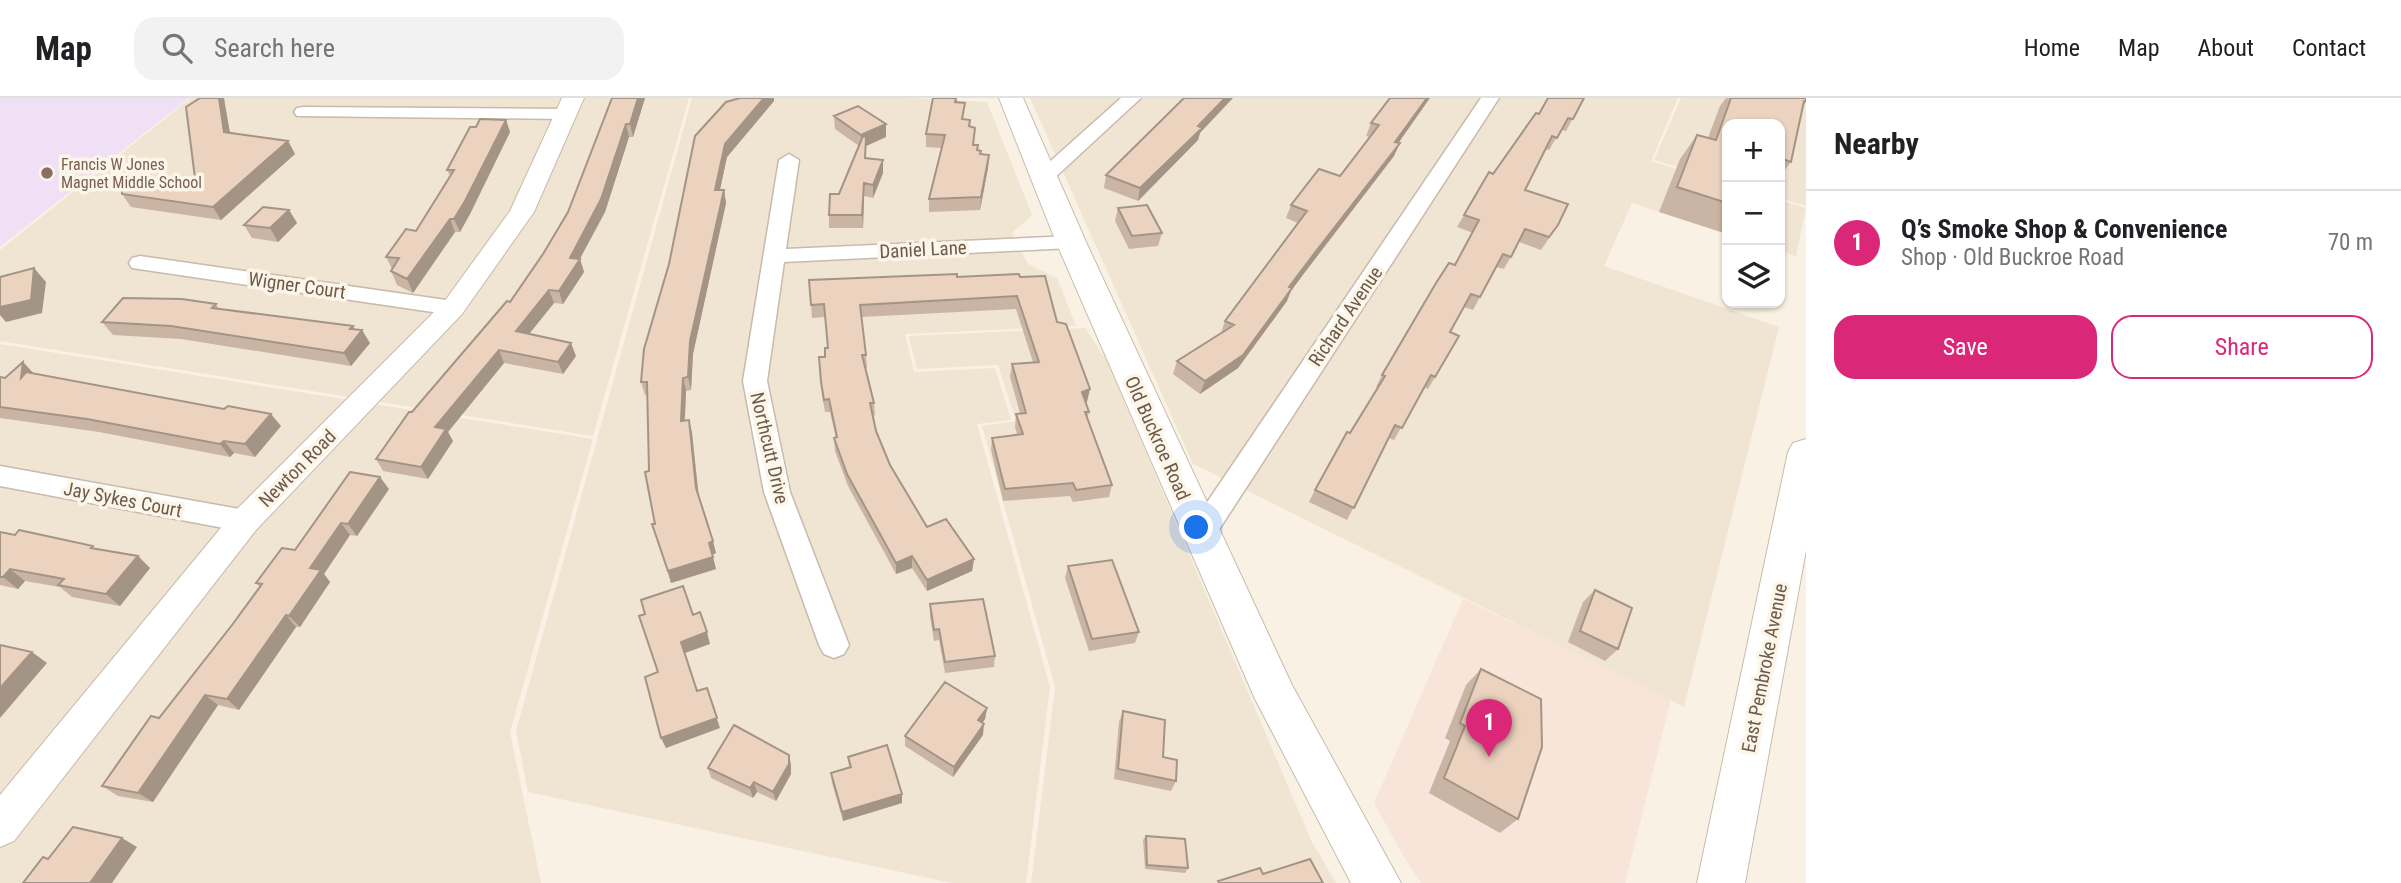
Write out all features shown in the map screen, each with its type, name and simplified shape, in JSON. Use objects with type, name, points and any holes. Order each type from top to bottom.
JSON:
[{"type":"main road","name":"Old Buckroe Road","points":[[1011,98],[1071,242],[1277,699],[1377,883]]},
{"type":"main road","name":"East Pembroke Avenue","points":[[1721,883],[1806,452]]},
{"type":"street","points":[[1043,178],[1132,98]]},
{"type":"street","name":"Richard Avenue","points":[[1201,534],[1490,98]]},
{"type":"street","points":[[303,112],[569,106]]},
{"type":"street","name":"Newton Road","points":[[0,828],[80,724],[245,521],[453,308],[523,212],[569,106]]},
{"type":"street","name":"Northcutt Drive","points":[[789,160],[755,381],[778,492],[834,645]]},
{"type":"street","name":"Daniel Lane","points":[[775,256],[1071,242]]},
{"type":"street","name":"Wigner Court","points":[[140,263],[453,308]]},
{"type":"street","name":"Jay Sykes Court","points":[[0,476],[245,521]]},
{"type":"shaded area","name":"Francis W Jones Magnet Middle School","points":[[0,98],[189,98],[0,247]]},
{"type":"shaded area","points":[[191,98],[689,98],[593,436],[0,341],[0,250]]},
{"type":"shaded area","points":[[692,98],[909,98],[987,102],[1032,215],[1012,233],[1028,264],[1057,278],[1076,326],[905,334],[914,372],[995,368],[1011,420],[977,424],[1050,687],[1026,883],[952,883],[528,792],[516,731]]},
{"type":"shaded area","points":[[1030,98],[1678,98],[1651,161],[1722,182],[1722,232],[1632,203],[1604,266],[1779,327],[1684,707],[1193,464]]},
{"type":"shaded area","points":[[1681,98],[1806,98],[1806,206],[1785,200],[1785,119],[1722,119],[1722,180],[1654,160]]},
{"type":"shaded area","points":[[1785,202],[1806,208],[1796,256],[1785,253]]},
{"type":"shaded area","points":[[1085,328],[1107,361],[1311,840],[1336,883],[1031,883],[1055,687],[982,426],[1016,421],[998,365],[917,369],[909,336]]},
{"type":"shaded area","points":[[0,344],[593,439],[510,732],[541,883],[0,883]]},
{"type":"shaded area","points":[[1463,599],[1671,699],[1625,883],[1421,883],[1405,859],[1374,803]]},
{"type":"building","points":[[200,98],[219,98],[224,132],[288,141],[213,207],[122,194],[122,187],[195,178],[186,107]]},
{"type":"building","points":[[612,98],[638,98],[630,124],[626,124],[601,199],[570,258],[580,259],[559,291],[549,290],[516,331],[571,343],[558,362],[499,350],[435,427],[446,429],[421,467],[376,459],[409,412],[412,412],[507,301],[510,302],[543,254],[568,212]]},
{"type":"building","points":[[740,98],[764,98],[725,144],[715,190],[724,190],[690,341],[688,377],[683,378],[681,421],[689,420],[696,488],[713,541],[709,543],[713,557],[668,571],[652,524],[655,524],[645,472],[649,471],[647,382],[641,382],[644,349],[669,264],[695,136],[726,102]]},
{"type":"building","points":[[933,98],[956,98],[955,102],[965,103],[962,119],[970,120],[969,126],[975,128],[973,145],[978,145],[980,154],[989,155],[981,197],[929,199],[945,135],[926,134]]},
{"type":"building","points":[[1184,98],[1225,98],[1198,126],[1202,128],[1140,188],[1106,175]]},
{"type":"building","points":[[1390,98],[1427,98],[1395,142],[1400,143],[1289,287],[1292,288],[1243,355],[1205,381],[1177,361],[1234,325],[1225,321],[1307,211],[1291,205],[1319,169],[1340,176],[1379,125],[1371,123]]},
{"type":"building","points":[[1548,98],[1584,98],[1573,119],[1568,118],[1557,138],[1552,136],[1525,190],[1568,204],[1558,225],[1549,237],[1525,229],[1511,257],[1503,254],[1480,297],[1471,294],[1450,332],[1459,336],[1435,377],[1431,375],[1402,428],[1395,425],[1354,508],[1315,490],[1347,432],[1350,433],[1385,376],[1382,375],[1436,283],[1449,263],[1455,265],[1479,220],[1464,215],[1489,172],[1493,174]]},
{"type":"building","points":[[1731,98],[1806,98],[1791,162],[1785,160],[1785,119],[1724,119]]},
{"type":"building","points":[[858,106],[886,124],[861,135],[834,116]]},
{"type":"building","points":[[480,119],[506,120],[465,201],[407,279],[391,271],[399,258],[386,257],[406,229],[416,231],[454,170],[447,170],[470,127],[476,127]]},
{"type":"building","points":[[1722,123],[1722,201],[1677,187],[1697,135],[1716,140]]},
{"type":"building","points":[[863,136],[866,137],[865,158],[883,160],[873,185],[864,183],[862,215],[829,215],[830,194],[839,194]]},
{"type":"building","points":[[1147,205],[1162,233],[1132,236],[1118,208]]},
{"type":"building","points":[[263,207],[289,210],[270,228],[244,225]]},
{"type":"building","points":[[34,268],[31,300],[0,307],[0,277]]},
{"type":"building","points":[[957,274],[957,277],[1019,274],[1020,277],[1045,276],[1057,322],[1066,324],[1090,389],[1082,392],[1089,412],[1085,412],[1112,485],[1076,490],[1073,483],[1005,489],[992,438],[1023,434],[1016,414],[1026,413],[1012,364],[1039,362],[1017,296],[860,305],[866,355],[862,355],[874,403],[870,403],[876,431],[890,465],[927,527],[946,519],[974,559],[927,580],[912,556],[896,563],[847,474],[834,438],[837,437],[829,399],[824,400],[821,382],[819,357],[825,357],[825,348],[828,348],[824,304],[811,305],[809,280]]},
{"type":"building","points":[[123,298],[182,299],[216,304],[212,308],[353,326],[350,329],[362,330],[344,353],[171,326],[102,322]]},
{"type":"building","points":[[23,362],[21,378],[26,372],[224,409],[228,406],[271,414],[245,444],[224,441],[220,444],[87,419],[0,407],[0,377],[5,378]]},
{"type":"building","points":[[350,472],[380,477],[348,524],[341,523],[310,568],[321,570],[227,699],[205,695],[138,793],[102,786],[151,716],[159,718],[232,625],[262,584],[256,583],[282,548],[295,550]]},
{"type":"building","points":[[19,530],[93,546],[91,548],[138,556],[106,594],[58,585],[64,579],[10,569],[0,577],[0,532],[15,535]]},
{"type":"building","points":[[1112,560],[1139,632],[1092,639],[1068,566]]},
{"type":"building","points":[[683,586],[693,615],[700,612],[707,632],[681,642],[697,691],[707,688],[717,718],[661,738],[645,677],[658,672],[639,616],[645,614],[641,600]]},
{"type":"building","points":[[1595,590],[1632,608],[1618,649],[1580,631]]},
{"type":"building","points":[[983,599],[995,656],[945,662],[939,629],[934,630],[930,604]]},
{"type":"building","points":[[0,645],[32,652],[0,688]]},
{"type":"building","points":[[1481,669],[1541,699],[1542,747],[1518,819],[1444,778],[1465,726],[1460,723]]},
{"type":"building","points":[[945,682],[987,708],[978,720],[984,724],[954,767],[905,736]]},
{"type":"building","points":[[1123,711],[1165,720],[1163,757],[1177,760],[1176,781],[1118,769]]},
{"type":"building","points":[[734,725],[789,755],[789,764],[773,792],[754,782],[750,788],[708,768]]},
{"type":"building","points":[[887,745],[902,794],[842,812],[831,773],[851,767],[848,757]]},
{"type":"building","points":[[73,827],[122,838],[90,883],[23,883],[43,857],[48,859]]},
{"type":"building","points":[[1146,836],[1185,839],[1188,868],[1147,865]]},
{"type":"building","points":[[1310,859],[1323,883],[1218,881],[1260,868],[1263,874]]},
{"type":"place","name":"Francis W Jones Magnet Middle School","points":[[47,173]]},
{"type":"place","name":"Q’s Smoke Shop & Convenience","points":[[1489,757]]}]
